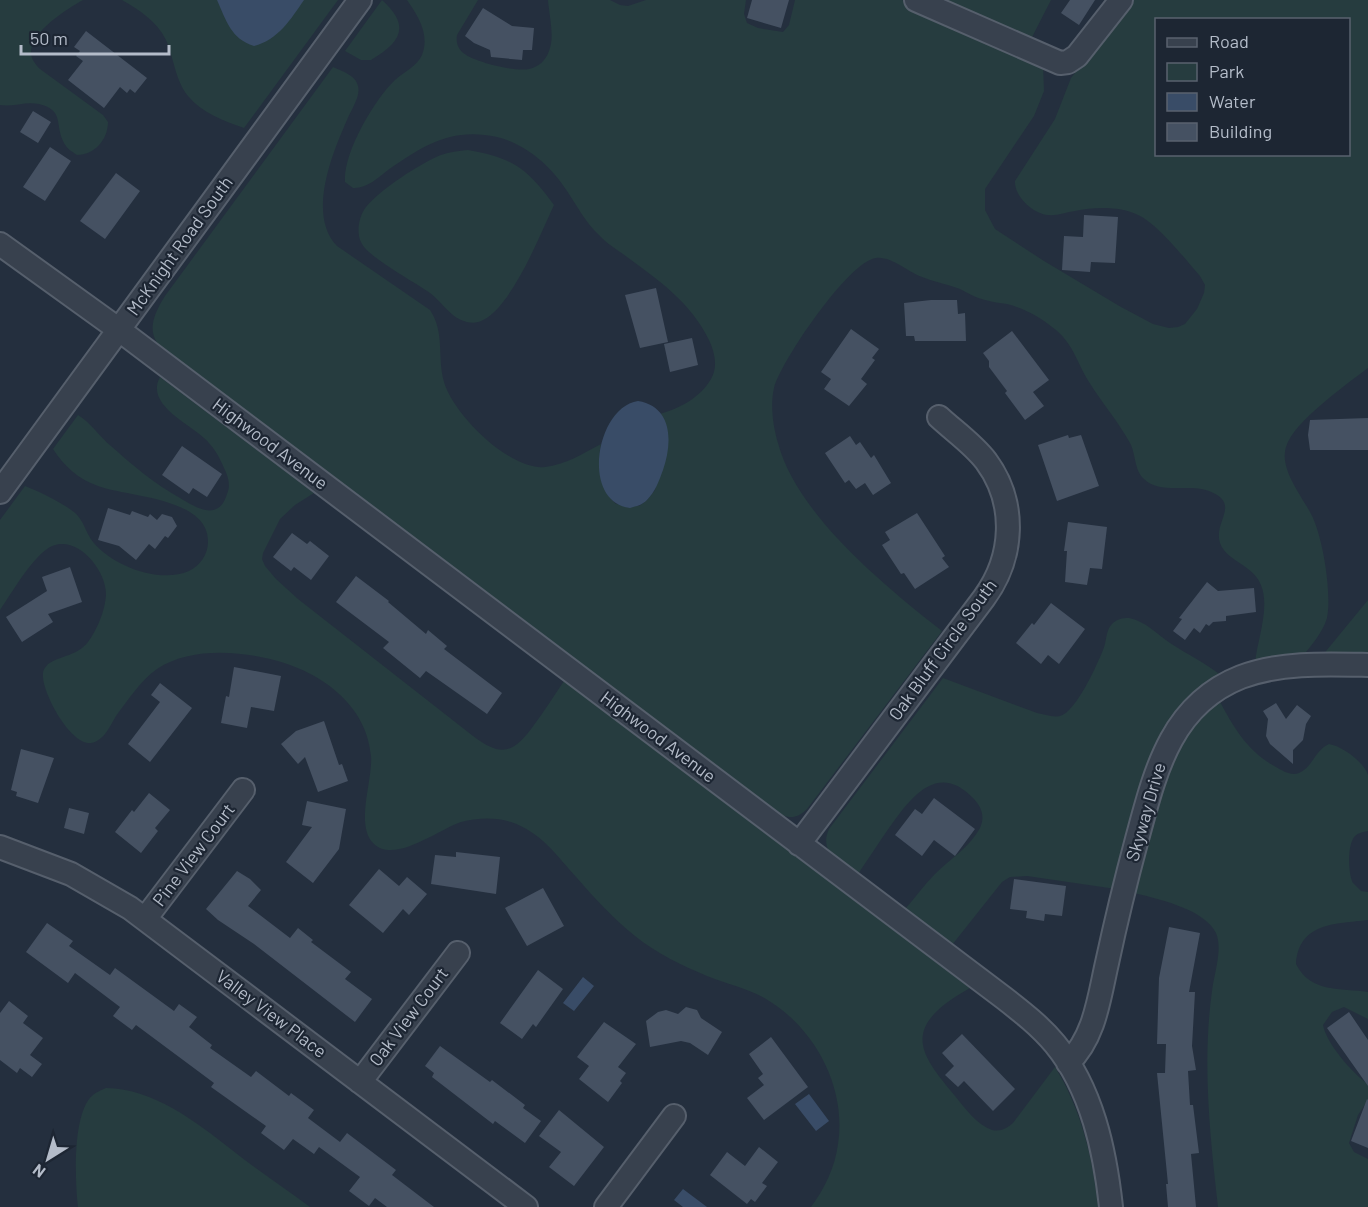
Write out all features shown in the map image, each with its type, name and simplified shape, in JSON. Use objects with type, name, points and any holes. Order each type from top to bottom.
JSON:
[{"type":"street","name":"McKnight Road South","points":[[0,492],[360,0]]},
{"type":"street","points":[[916,0],[1060,63],[1068,62],[1077,56],[1121,0]]},
{"type":"street","name":"Highwood Avenue","points":[[0,244],[118,329],[1031,1020],[1056,1045],[1083,1092],[1104,1154],[1111,1207]]},
{"type":"street","name":"Oak Bluff Circle South","points":[[799,844],[984,598],[997,578],[1003,563],[1009,526],[1006,504],[1000,486],[980,454],[939,417]]},
{"type":"street","name":"Skyway Drive","points":[[1068,1063],[1082,1048],[1095,1014],[1123,892],[1153,781],[1162,757],[1179,726],[1213,693],[1234,680],[1248,675],[1293,666],[1368,665]]},
{"type":"street","name":"Pine View Court","points":[[145,919],[243,790]]},
{"type":"street","name":"Valley View Place","points":[[0,847],[71,874],[145,919],[526,1207]]},
{"type":"street","name":"Oak View Court","points":[[360,1082],[458,953]]},
{"type":"street","points":[[606,1207],[674,1116]]},
{"type":"green space","points":[[0,0],[83,0],[59,15],[43,29],[32,45],[31,53],[35,64],[40,69],[103,115],[108,122],[106,135],[94,149],[77,155],[69,149],[63,141],[55,114],[47,107],[34,103],[0,105]]},
{"type":"green space","points":[[122,0],[338,0],[244,128],[214,116],[188,96],[180,83],[166,40],[158,27]]},
{"type":"green space","points":[[382,0],[397,18],[399,33],[389,47],[381,53],[371,60],[361,60],[345,51]]},
{"type":"green space","points":[[407,0],[478,0],[457,35],[459,48],[467,56],[484,63],[523,70],[539,65],[549,51],[552,33],[548,0],[610,0],[628,6],[646,0],[746,0],[744,14],[747,23],[758,28],[783,32],[789,25],[795,0],[902,0],[1043,65],[1044,91],[1034,116],[985,189],[985,210],[995,229],[1121,307],[1153,324],[1169,328],[1185,324],[1197,309],[1205,285],[1200,276],[1154,226],[1131,212],[1107,208],[1055,215],[1042,214],[1031,208],[1021,198],[1016,187],[1015,181],[1055,119],[1071,78],[1133,0],[1368,0],[1368,368],[1309,415],[1291,437],[1285,455],[1288,473],[1315,524],[1325,565],[1328,595],[1327,618],[1316,639],[1302,657],[1255,663],[1264,613],[1262,588],[1257,578],[1228,554],[1220,543],[1224,502],[1219,496],[1209,491],[1158,487],[1144,479],[1138,471],[1132,447],[1089,382],[1070,345],[1059,333],[1031,313],[1019,308],[978,298],[960,289],[917,275],[888,259],[876,258],[864,263],[834,293],[789,357],[774,388],[772,408],[775,430],[788,470],[823,523],[895,593],[942,631],[807,809],[794,817],[782,815],[773,810],[164,350],[154,337],[154,317],[165,296],[333,67],[351,76],[357,82],[359,90],[335,150],[325,184],[324,218],[328,233],[337,246],[430,310],[438,327],[442,373],[449,395],[485,438],[516,460],[531,466],[545,467],[560,464],[601,444],[599,460],[606,492],[616,504],[639,506],[647,500],[655,490],[667,427],[660,414],[675,409],[701,392],[711,379],[714,370],[715,360],[709,340],[684,304],[663,284],[602,238],[553,173],[537,157],[508,140],[481,135],[452,136],[426,146],[363,187],[353,188],[345,182],[354,142],[369,113],[395,80],[414,66],[422,55],[425,40],[419,19]]},
{"type":"green space","points":[[947,0],[1051,0],[1029,43],[942,5]]},
{"type":"green space","points":[[468,150],[497,157],[518,167],[536,182],[554,205],[515,285],[494,312],[475,323],[457,318],[430,293],[372,255],[361,242],[359,234],[359,224],[366,207],[391,185],[432,159]]},
{"type":"green space","points":[[160,377],[314,493],[295,505],[280,519],[263,553],[262,559],[265,566],[276,579],[298,599],[473,736],[492,748],[500,750],[514,747],[527,734],[564,681],[970,988],[937,1010],[926,1026],[923,1045],[932,1065],[972,1116],[992,1130],[1004,1129],[1013,1123],[1055,1067],[1079,1117],[1093,1170],[1098,1207],[811,1207],[832,1169],[837,1153],[839,1123],[832,1080],[812,1042],[799,1025],[766,999],[689,968],[643,942],[605,908],[540,838],[522,826],[499,819],[473,820],[461,822],[404,848],[382,849],[373,843],[365,825],[371,756],[368,738],[361,721],[339,693],[324,682],[291,665],[230,653],[184,657],[157,669],[146,679],[96,742],[83,741],[74,736],[52,705],[44,683],[43,671],[48,664],[74,653],[88,642],[104,607],[106,595],[102,576],[89,557],[81,550],[62,544],[52,546],[30,566],[0,610],[0,520],[25,486],[74,512],[93,542],[102,551],[124,565],[151,574],[164,575],[189,571],[197,566],[205,555],[208,542],[205,527],[195,516],[181,507],[164,501],[111,490],[84,480],[62,461],[53,449],[78,415],[127,460],[162,487],[201,509],[219,508],[229,487],[218,455],[207,441],[163,404],[158,396],[157,387]]},
{"type":"green space","points":[[1368,600],[1368,656],[1322,656]]},
{"type":"green space","points":[[1129,618],[1146,625],[1223,677],[1199,694],[1116,889],[1027,876],[1010,877],[1002,882],[952,945],[905,909],[935,874],[971,841],[982,824],[982,813],[977,802],[961,788],[948,783],[937,783],[926,788],[906,805],[858,874],[838,861],[829,851],[826,837],[829,829],[943,678],[1037,713],[1060,716],[1073,706],[1085,687],[1103,650],[1110,627],[1118,620]]},
{"type":"green space","points":[[1219,700],[1236,730],[1250,747],[1281,770],[1296,774],[1303,771],[1320,750],[1329,744],[1352,755],[1368,775],[1368,831],[1359,833],[1352,840],[1349,859],[1353,883],[1361,891],[1368,892],[1368,920],[1332,925],[1312,933],[1304,940],[1296,964],[1309,980],[1318,985],[1368,992],[1368,1019],[1344,1007],[1332,1012],[1323,1025],[1329,1040],[1341,1058],[1368,1084],[1368,1100],[1358,1115],[1349,1143],[1354,1152],[1368,1159],[1368,1207],[1218,1207],[1207,1072],[1209,1018],[1218,939],[1210,924],[1190,911],[1165,901],[1130,892],[1160,784],[1182,735]]},
{"type":"green space","points":[[106,1088],[141,1094],[189,1118],[310,1207],[78,1207],[76,1148],[81,1116],[93,1095]]},
{"type":"water","points":[[217,0],[304,0],[277,34],[254,46],[235,34]]},
{"type":"water","points":[[638,401],[658,411],[664,419],[669,438],[663,470],[652,493],[643,503],[630,508],[614,502],[604,490],[599,473],[600,455],[604,436],[612,419],[624,407]]},
{"type":"water","points":[[583,977],[594,986],[574,1011],[563,1003]]},
{"type":"water","points":[[809,1094],[829,1121],[816,1131],[795,1104]]},
{"type":"water","points":[[683,1189],[707,1207],[683,1207],[674,1200]]},
{"type":"building","points":[[752,0],[789,0],[781,28],[747,18]]},
{"type":"building","points":[[1070,0],[1095,0],[1079,25],[1061,13]]},
{"type":"building","points":[[483,8],[512,26],[534,28],[532,50],[523,50],[522,60],[491,57],[490,50],[465,36]]},
{"type":"building","points":[[86,31],[147,78],[135,93],[130,89],[127,93],[120,87],[104,108],[68,80],[83,61],[76,56],[80,51],[74,47]]},
{"type":"building","points":[[33,111],[51,122],[38,143],[20,132]]},
{"type":"building","points":[[50,147],[71,161],[45,201],[23,187]]},
{"type":"building","points":[[116,173],[140,191],[105,239],[80,221]]},
{"type":"building","points":[[1084,215],[1118,217],[1115,263],[1091,262],[1090,272],[1062,270],[1064,236],[1083,237]]},
{"type":"building","points":[[656,288],[668,342],[640,348],[625,295]]},
{"type":"building","points":[[957,300],[958,314],[965,313],[966,341],[915,341],[914,336],[906,336],[904,303]]},
{"type":"building","points":[[851,329],[879,349],[872,358],[875,360],[861,379],[867,384],[849,406],[824,389],[831,379],[821,372]]},
{"type":"building","points":[[1012,331],[1049,380],[1033,392],[1044,406],[1025,420],[1005,393],[1007,391],[989,367],[989,361],[983,353]]},
{"type":"building","points":[[692,338],[698,365],[670,372],[664,344]]},
{"type":"building","points":[[1368,418],[1368,450],[1310,450],[1308,435],[1310,420]]},
{"type":"building","points":[[1068,435],[1069,438],[1081,435],[1099,486],[1057,501],[1038,445]]},
{"type":"building","points":[[850,436],[856,445],[860,442],[871,458],[874,455],[891,483],[873,495],[865,483],[856,489],[849,480],[845,483],[825,453]]},
{"type":"building","points":[[182,446],[222,474],[207,497],[193,488],[189,494],[162,475]]},
{"type":"building","points":[[108,508],[130,515],[132,511],[148,517],[150,514],[157,520],[162,514],[172,517],[177,526],[155,549],[149,544],[136,560],[119,546],[98,540]]},
{"type":"building","points":[[917,513],[945,556],[942,558],[949,567],[915,589],[904,573],[901,574],[882,545],[890,540],[885,532]]},
{"type":"building","points":[[1068,522],[1107,527],[1102,569],[1090,568],[1087,585],[1065,582],[1067,551],[1064,551]]},
{"type":"building","points":[[292,533],[307,544],[310,541],[329,556],[311,580],[294,567],[291,571],[273,557]]},
{"type":"building","points":[[70,567],[82,602],[48,614],[53,622],[22,642],[6,617],[47,591],[42,577]]},
{"type":"building","points":[[356,576],[389,601],[426,634],[428,630],[447,646],[444,649],[502,693],[487,714],[426,671],[420,678],[383,648],[389,642],[336,602]]},
{"type":"building","points":[[1207,582],[1218,591],[1254,588],[1256,612],[1226,616],[1226,621],[1213,622],[1209,626],[1206,624],[1200,633],[1194,628],[1185,640],[1173,631],[1182,619],[1179,618]]},
{"type":"building","points":[[1051,603],[1085,629],[1059,664],[1048,655],[1041,664],[1016,643]]},
{"type":"building","points":[[234,667],[281,676],[274,711],[251,707],[247,728],[221,723],[226,696],[229,697]]},
{"type":"building","points":[[160,683],[192,708],[150,762],[128,744],[160,702],[151,695]]},
{"type":"building","points":[[1276,703],[1286,719],[1297,705],[1311,716],[1306,724],[1303,740],[1293,750],[1293,764],[1270,744],[1266,736],[1268,719],[1263,711]]},
{"type":"building","points":[[324,721],[339,765],[342,764],[348,781],[318,792],[305,757],[298,764],[281,744],[296,731]]},
{"type":"building","points":[[21,749],[54,758],[38,803],[16,796],[17,792],[11,790]]},
{"type":"building","points":[[149,793],[170,810],[155,828],[158,831],[141,853],[115,832]]},
{"type":"building","points":[[934,798],[975,829],[955,856],[934,840],[922,856],[895,835],[915,809],[922,814]]},
{"type":"building","points":[[307,801],[346,809],[339,849],[313,883],[286,862],[312,827],[302,825]]},
{"type":"building","points":[[69,808],[89,813],[84,834],[64,828]]},
{"type":"building","points":[[456,852],[500,857],[496,894],[431,884],[435,855],[456,857]]},
{"type":"building","points":[[379,869],[399,886],[407,877],[427,894],[409,915],[403,909],[383,933],[349,905]]},
{"type":"building","points":[[237,871],[261,890],[248,906],[290,938],[298,928],[313,940],[311,942],[351,972],[345,979],[372,999],[355,1022],[206,909]]},
{"type":"building","points":[[1014,879],[1066,886],[1062,916],[1045,914],[1044,921],[1026,918],[1027,911],[1010,909]]},
{"type":"building","points":[[543,888],[564,926],[527,946],[505,908]]},
{"type":"building","points":[[47,923],[73,941],[69,946],[110,975],[115,968],[174,1011],[179,1004],[197,1017],[189,1027],[212,1045],[210,1048],[251,1077],[256,1071],[289,1096],[291,1093],[314,1110],[308,1118],[340,1142],[347,1133],[396,1170],[392,1175],[434,1207],[387,1207],[375,1198],[369,1206],[349,1191],[360,1177],[319,1147],[314,1154],[293,1139],[284,1150],[261,1133],[266,1126],[211,1087],[214,1083],[136,1025],[132,1030],[113,1016],[120,1007],[75,973],[68,983],[26,952]]},
{"type":"building","points":[[1169,927],[1200,933],[1189,992],[1195,992],[1192,1046],[1196,1070],[1188,1071],[1190,1105],[1193,1105],[1199,1153],[1191,1154],[1196,1207],[1168,1207],[1166,1184],[1168,1184],[1157,1073],[1165,1073],[1166,1044],[1157,1044],[1159,978]]},
{"type":"building","points":[[538,970],[563,989],[536,1027],[533,1024],[522,1039],[500,1023]]},
{"type":"building","points":[[9,1001],[28,1016],[23,1023],[43,1038],[30,1055],[42,1064],[32,1077],[20,1068],[17,1073],[0,1060],[0,1013]]},
{"type":"building","points":[[686,1007],[697,1010],[701,1018],[722,1032],[708,1055],[690,1043],[681,1041],[650,1047],[646,1021],[658,1012],[666,1010],[678,1014]]},
{"type":"building","points":[[1349,1012],[1368,1040],[1368,1086],[1327,1028]]},
{"type":"building","points":[[604,1022],[636,1044],[618,1067],[626,1073],[620,1081],[622,1083],[608,1102],[579,1079],[589,1066],[577,1057]]},
{"type":"building","points":[[962,1034],[1015,1089],[993,1111],[964,1081],[958,1087],[945,1075],[954,1066],[942,1053]]},
{"type":"building","points":[[771,1037],[808,1087],[764,1120],[747,1098],[764,1085],[758,1078],[763,1074],[749,1054]]},
{"type":"building","points":[[440,1046],[490,1082],[492,1080],[525,1105],[523,1108],[541,1121],[525,1143],[495,1121],[493,1124],[432,1077],[434,1073],[425,1066]]},
{"type":"building","points":[[1368,1100],[1368,1148],[1351,1141]]},
{"type":"building","points":[[559,1110],[604,1147],[574,1186],[549,1167],[561,1152],[539,1136]]},
{"type":"building","points":[[759,1147],[778,1162],[762,1183],[767,1186],[755,1202],[751,1199],[747,1204],[710,1175],[727,1152],[745,1166]]}]
